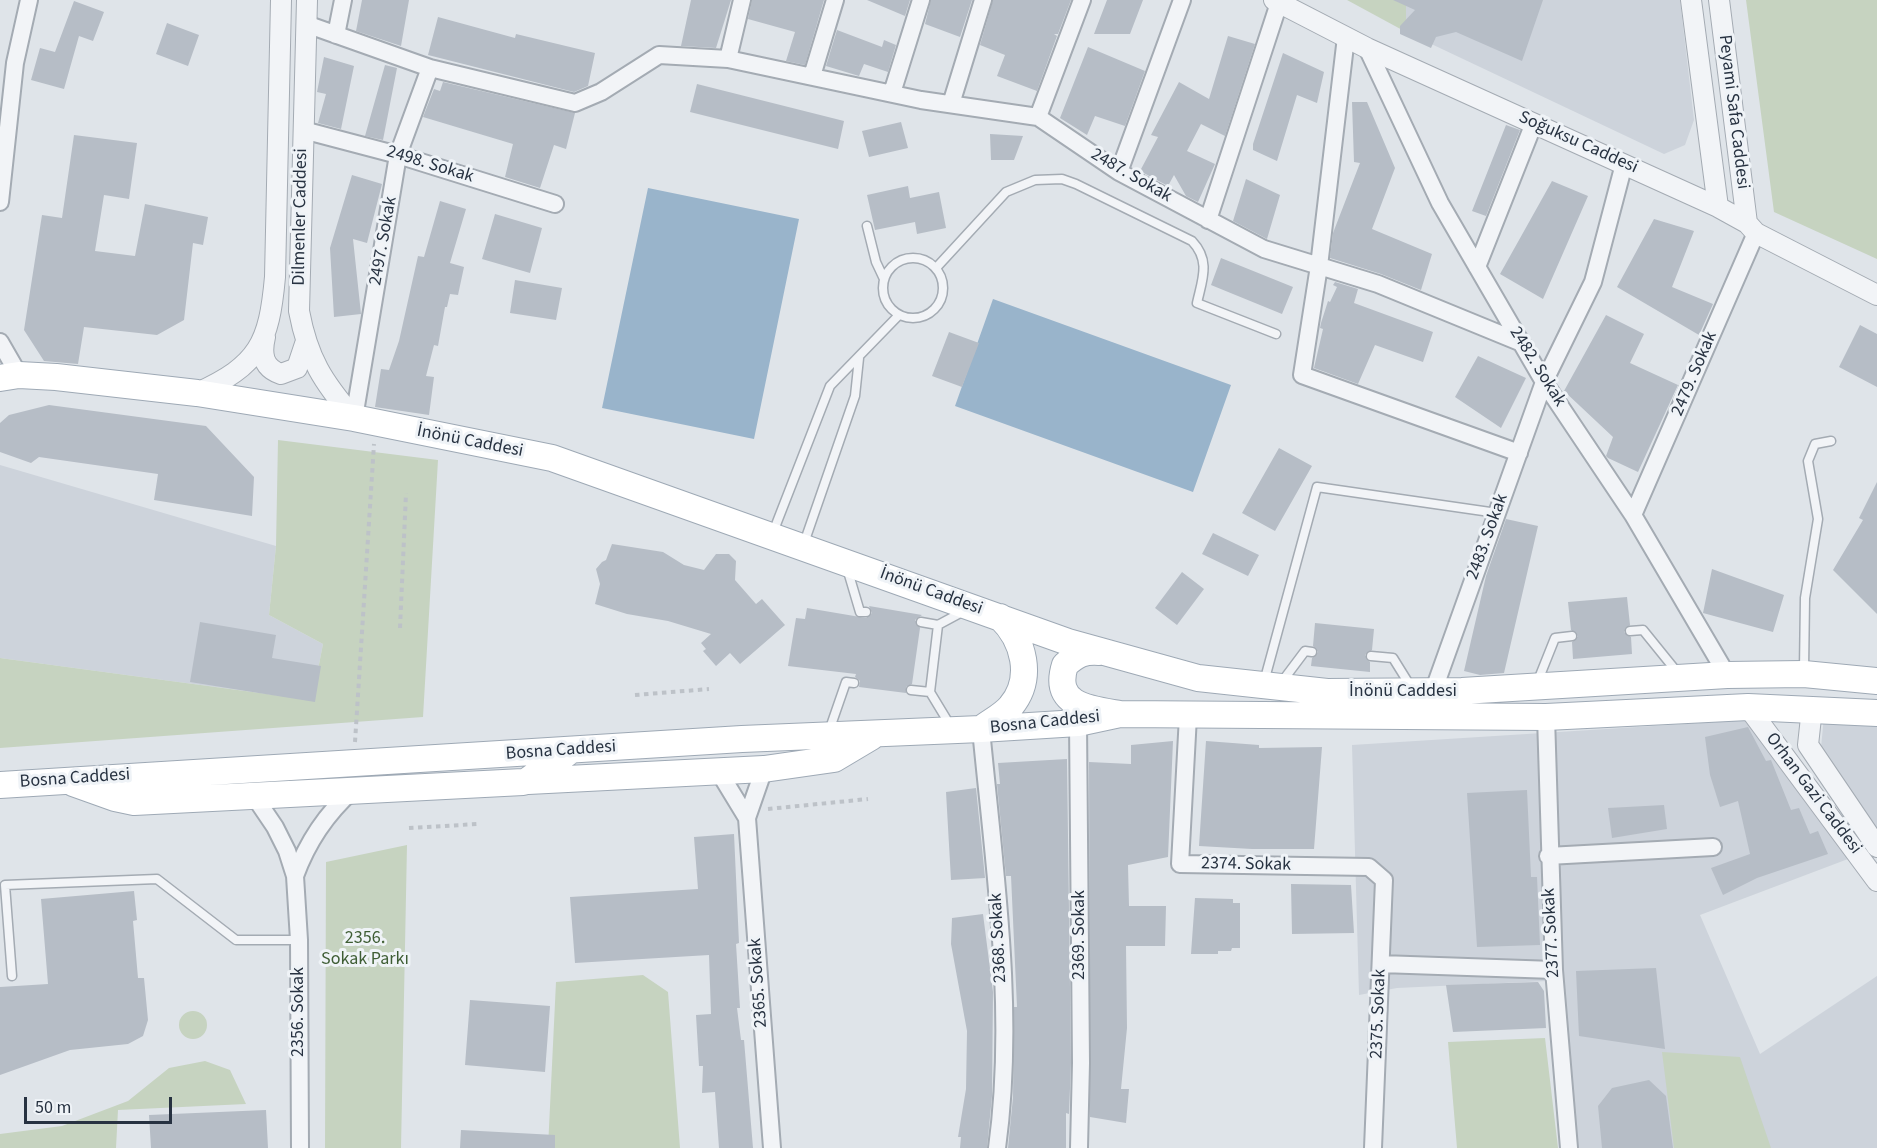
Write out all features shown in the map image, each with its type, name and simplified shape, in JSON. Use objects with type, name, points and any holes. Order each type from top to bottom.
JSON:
[{"type":"main road","name":"İnönü Caddesi","points":[[10,377],[197,393],[365,420],[552,458],[972,607],[1109,653],[1198,678],[1327,692],[1423,692],[1727,675],[1804,674],[1877,681]]},
{"type":"main road","points":[[981,729],[1011,708],[1023,680],[1022,647],[1013,630],[999,616]]},
{"type":"main road","points":[[1109,653],[1085,651],[1074,656],[1065,665],[1062,684],[1067,694],[1081,708],[1120,714]]},
{"type":"main road","name":"İnönü Caddesi","points":[[1120,714],[1546,717],[1748,707],[1812,708],[1877,713]]},
{"type":"main road","name":"Bosna Caddesi","points":[[0,784],[814,736],[953,731],[1078,723],[1120,714]]},
{"type":"main road","points":[[64,780],[134,802],[719,772],[764,769],[834,759],[875,735]]},
{"type":"main road","points":[[764,769],[814,736]]},
{"type":"main road","points":[[527,782],[570,751]]},
{"type":"main road","points":[[363,790],[414,760]]},
{"type":"street","points":[[0,202],[15,63],[29,0]]},
{"type":"street","name":"Dilmenler Caddesi","points":[[197,393],[225,381],[240,369],[267,332],[271,319],[275,277],[281,0]]},
{"type":"street","name":"Dilmenler Caddesi","points":[[307,0],[299,311],[305,344],[327,386],[365,420]]},
{"type":"street","points":[[336,35],[343,0]]},
{"type":"street","points":[[728,59],[742,0]]},
{"type":"street","points":[[812,76],[836,0]]},
{"type":"street","points":[[892,93],[921,0]]},
{"type":"street","points":[[951,104],[983,0]]},
{"type":"street","points":[[1038,117],[1082,0]]},
{"type":"street","points":[[1119,172],[1182,0]]},
{"type":"street","name":"Peyami Safa Caddesi","points":[[1691,0],[1718,207]]},
{"type":"street","name":"Peyami Safa Caddesi","points":[[1719,0],[1751,228]]},
{"type":"street","points":[[1208,220],[1277,1]]},
{"type":"street","name":"Soğuksu Caddesi","points":[[1277,1],[1367,48],[1718,207],[1751,228],[1877,296]]},
{"type":"street","name":"2487. Sokak","points":[[306,24],[430,68],[575,103],[602,92],[659,55],[728,59],[892,93],[1038,117],[1119,172],[1264,249],[1378,284],[1522,343]]},
{"type":"street","points":[[1346,37],[1319,266],[1302,375],[1519,453]]},
{"type":"street","name":"2482. Sokak","points":[[1367,48],[1440,203],[1544,382],[1634,515],[1727,675]]},
{"type":"street","name":"2497. Sokak","points":[[365,420],[398,155],[430,68]]},
{"type":"street","points":[[1477,267],[1534,123]]},
{"type":"street","name":"2498. Sokak","points":[[303,130],[398,155],[555,204]]},
{"type":"street","name":"2483. Sokak","points":[[1423,692],[1497,513],[1544,382],[1593,282],[1624,164]]},
{"type":"street","name":"2479. Sokak","points":[[1634,515],[1751,228]]},
{"type":"street","points":[[267,332],[263,357],[267,366],[274,371],[289,373],[297,368],[305,344]]},
{"type":"street","points":[[0,342],[10,377]]},
{"type":"street","name":"Orhan Gazi Caddesi","points":[[1748,707],[1877,881]]},
{"type":"street","name":"Orhan Gazi Caddesi","points":[[1812,708],[1808,745],[1877,847]]},
{"type":"street","name":"2374. Sokak","points":[[1188,716],[1180,864],[1368,867],[1384,880]]},
{"type":"street","name":"2377. Sokak","points":[[1546,717],[1548,855],[1554,970],[1569,1148]]},
{"type":"street","name":"2369. Sokak","points":[[1078,723],[1082,1064],[1078,1148]]},
{"type":"street","name":"2368. Sokak","points":[[981,729],[1001,930],[1004,1097],[997,1148]]},
{"type":"street","name":"2365. Sokak","points":[[764,769],[747,818],[772,1148]]},
{"type":"street","name":"2365. Sokak","points":[[719,772],[747,818]]},
{"type":"street","points":[[295,876],[307,846],[320,827],[363,790]]},
{"type":"street","points":[[254,796],[275,827],[287,851],[295,876]]},
{"type":"street","points":[[1548,855],[1713,848]]},
{"type":"street","name":"2356. Sokak","points":[[295,876],[299,940],[300,1148]]},
{"type":"street","name":"2375. Sokak","points":[[1373,1148],[1384,880]]},
{"type":"street","points":[[1381,964],[1554,970]]},
{"type":"lane","points":[[936,268],[1006,192],[1035,180],[1062,179],[1192,242],[1202,254],[1206,267],[1197,303],[1276,334]]},
{"type":"lane","points":[[867,226],[876,262],[884,279],[885,300],[898,315],[919,318],[937,307],[943,288],[936,268],[917,258],[907,258],[889,269],[884,279]]},
{"type":"lane","points":[[772,536],[830,386],[898,315]]},
{"type":"lane","points":[[802,547],[855,396],[859,357]]},
{"type":"lane","points":[[1804,674],[1805,598],[1818,519],[1808,461],[1815,444],[1831,441]]},
{"type":"lane","points":[[1271,686],[1317,487],[1497,513]]},
{"type":"lane","points":[[845,561],[860,612],[866,612]]},
{"type":"lane","points":[[921,622],[939,625],[972,607]]},
{"type":"lane","points":[[939,625],[930,692],[953,731]]},
{"type":"lane","points":[[1630,631],[1643,630],[1681,677]]},
{"type":"lane","points":[[1536,687],[1555,638],[1572,636]]},
{"type":"lane","points":[[1271,686],[1305,651],[1312,652]]},
{"type":"lane","points":[[1371,656],[1393,658],[1423,692]]},
{"type":"lane","points":[[814,736],[846,682],[854,683]]},
{"type":"lane","points":[[911,690],[930,692]]},
{"type":"lane","points":[[12,975],[5,885],[158,879],[236,940],[299,940]]},
{"type":"path","points":[[354,763],[365,420]]},
{"type":"path","points":[[400,628],[406,493]]},
{"type":"path","points":[[634,695],[710,689]]},
{"type":"path","points":[[768,809],[868,799]]},
{"type":"path","points":[[409,828],[478,824]]},
{"type":"shaded area","points":[[1406,0],[1680,0],[1694,120],[1685,145],[1664,154],[1406,32]]},
{"type":"shaded area","points":[[0,465],[276,546],[269,615],[323,644],[312,700],[0,658]]},
{"type":"shaded area","points":[[1824,716],[1877,721],[1877,835],[1821,748]]},
{"type":"shaded area","points":[[1749,720],[1848,859],[1700,915],[1760,1054],[1877,976],[1877,1148],[1562,1148],[1547,981],[1397,988],[1359,995],[1352,745]]},
{"type":"green space","points":[[1347,0],[1406,0],[1406,32]]},
{"type":"green space","points":[[1746,0],[1877,0],[1877,259],[1774,212]]},
{"type":"green space","points":[[278,440],[438,460],[423,717],[0,748],[0,658],[312,700],[323,644],[269,615],[276,546]]},
{"type":"green space","name":"2356. Sokak Parkı","points":[[407,845],[401,1148],[325,1148],[326,862]]},
{"type":"green space","points":[[643,975],[668,992],[680,1148],[548,1148],[556,982]]},
{"type":"green space","points":[[193,1011],[203,1015],[207,1025],[203,1035],[193,1039],[183,1035],[179,1025],[183,1015]]},
{"type":"green space","points":[[1545,1038],[1558,1148],[1457,1148],[1448,1042]]},
{"type":"green space","points":[[1662,1052],[1740,1057],[1771,1148],[1674,1148]]},
{"type":"green space","points":[[205,1061],[230,1070],[246,1104],[118,1110],[116,1148],[0,1148],[0,1134],[62,1126],[128,1101],[169,1068]]},
{"type":"water","points":[[648,188],[799,219],[754,439],[602,408]]},
{"type":"water","points":[[993,299],[1231,385],[1193,492],[955,406]]},
{"type":"building","points":[[362,0],[409,0],[401,46],[356,31]]},
{"type":"building","points":[[691,0],[731,0],[716,48],[681,46]]},
{"type":"building","points":[[752,0],[824,0],[805,65],[786,61],[795,32],[748,19]]},
{"type":"building","points":[[867,0],[910,0],[905,16]]},
{"type":"building","points":[[931,0],[972,0],[960,37],[925,24]]},
{"type":"building","points":[[993,0],[1071,0],[1058,34],[1054,34],[1057,36],[1037,91],[997,76],[1005,55],[980,45]]},
{"type":"building","points":[[1107,0],[1143,0],[1130,34],[1094,34]]},
{"type":"building","points":[[1393,0],[1543,0],[1522,61],[1456,32],[1436,37],[1431,48],[1400,34],[1400,26],[1415,10]]},
{"type":"building","points":[[74,1],[104,12],[93,41],[79,36],[64,89],[31,80],[40,48],[55,52]]},
{"type":"building","points":[[438,17],[515,38],[516,34],[595,53],[588,86],[574,92],[428,55]]},
{"type":"building","points":[[167,23],[199,35],[188,66],[156,54]]},
{"type":"building","points":[[837,30],[882,47],[884,40],[896,45],[888,72],[864,64],[859,76],[826,66]]},
{"type":"building","points":[[1228,36],[1255,44],[1225,136],[1201,124],[1187,151],[1215,164],[1198,202],[1186,196],[1174,175],[1168,186],[1140,171],[1158,137],[1151,135],[1179,82],[1209,99]]},
{"type":"building","points":[[1088,47],[1145,71],[1125,126],[1095,116],[1087,135],[1060,118]]},
{"type":"building","points":[[1283,53],[1324,72],[1317,103],[1297,95],[1277,161],[1253,150],[1253,144]]},
{"type":"building","points":[[324,57],[354,66],[341,129],[318,123],[326,94],[317,92]]},
{"type":"building","points":[[385,65],[397,68],[383,140],[365,136]]},
{"type":"building","points":[[443,82],[575,113],[566,149],[554,145],[540,188],[505,177],[513,144],[423,117],[434,89],[440,91]]},
{"type":"building","points":[[697,84],[844,121],[838,149],[690,112]]},
{"type":"building","points":[[1352,102],[1367,102],[1395,168],[1372,229],[1432,254],[1421,290],[1381,274],[1330,258],[1333,233],[1360,163],[1354,162]]},
{"type":"building","points":[[901,122],[908,148],[869,157],[862,131]]},
{"type":"building","points":[[1506,125],[1520,130],[1486,216],[1472,211]]},
{"type":"building","points":[[990,134],[1023,136],[1014,160],[991,160]]},
{"type":"building","points":[[74,135],[137,143],[129,199],[104,195],[95,251],[135,256],[145,204],[208,217],[203,245],[193,243],[184,320],[157,335],[84,327],[78,364],[44,361],[24,330],[42,215],[62,218]]},
{"type":"building","points":[[352,175],[382,184],[367,243],[353,239],[361,314],[334,317],[330,248]]},
{"type":"building","points":[[1246,179],[1280,195],[1267,239],[1233,221]]},
{"type":"building","points":[[1552,181],[1588,196],[1543,299],[1500,274]]},
{"type":"building","points":[[908,186],[910,198],[939,192],[946,228],[917,234],[915,222],[875,230],[867,195]]},
{"type":"building","points":[[440,201],[466,209],[450,263],[464,267],[458,295],[450,294],[447,307],[445,307],[438,346],[434,345],[426,376],[434,377],[429,415],[375,407],[381,369],[389,370],[399,341],[418,256],[424,257]]},
{"type":"building","points":[[495,214],[542,228],[530,273],[482,259]]},
{"type":"building","points":[[1654,219],[1694,231],[1672,287],[1713,304],[1699,335],[1617,287]]},
{"type":"building","points":[[1221,258],[1293,287],[1282,314],[1211,285]]},
{"type":"building","points":[[515,280],[562,288],[556,320],[510,313]]},
{"type":"building","points":[[1335,282],[1358,289],[1354,303],[1433,332],[1423,362],[1375,345],[1358,384],[1314,368],[1323,329],[1320,328],[1321,323],[1328,301],[1330,302],[1337,287],[1333,285]]},
{"type":"building","points":[[1606,315],[1644,334],[1630,363],[1678,385],[1638,472],[1606,456],[1613,437],[1564,391]]},
{"type":"building","points":[[1860,325],[1877,334],[1877,387],[1839,367]]},
{"type":"building","points":[[949,332],[979,343],[962,387],[932,376]]},
{"type":"building","points":[[1478,356],[1526,378],[1501,428],[1455,397]]},
{"type":"building","points":[[49,405],[206,426],[254,477],[252,516],[154,500],[158,474],[39,457],[31,463],[0,452],[0,423],[9,415]]},
{"type":"building","points":[[1279,448],[1312,466],[1275,531],[1242,513]]},
{"type":"building","points":[[1877,482],[1877,614],[1833,570],[1863,520],[1859,518]]},
{"type":"building","points":[[1506,519],[1538,526],[1504,673],[1480,675],[1464,671],[1486,576]]},
{"type":"building","points":[[1213,533],[1259,555],[1248,576],[1202,554]]},
{"type":"building","points":[[612,544],[663,552],[684,565],[704,570],[716,554],[729,554],[736,561],[735,580],[756,604],[762,599],[785,625],[740,664],[730,653],[716,666],[703,651],[706,649],[701,643],[711,634],[668,621],[627,614],[595,604],[600,584],[596,569],[606,560]]},
{"type":"building","points":[[1712,569],[1784,595],[1773,632],[1703,613]]},
{"type":"building","points":[[1182,572],[1204,589],[1177,625],[1155,608]]},
{"type":"building","points":[[1627,597],[1630,625],[1624,632],[1631,637],[1632,654],[1573,659],[1572,642],[1578,636],[1571,630],[1568,602]]},
{"type":"building","points":[[869,606],[922,615],[915,620],[920,628],[912,684],[906,687],[906,693],[859,687],[860,681],[855,677],[856,674],[788,666],[796,618],[805,619],[807,608],[866,618],[872,613]]},
{"type":"building","points":[[200,622],[276,635],[272,658],[321,666],[315,702],[190,682]]},
{"type":"building","points":[[1315,623],[1374,629],[1372,650],[1365,655],[1370,662],[1370,672],[1311,666],[1312,658],[1318,652],[1313,646]]},
{"type":"building","points":[[1748,727],[1766,761],[1771,760],[1791,810],[1799,808],[1810,834],[1818,831],[1828,854],[1757,878],[1723,895],[1711,868],[1750,854],[1738,801],[1720,807],[1710,775],[1705,737]]},
{"type":"building","points":[[1173,741],[1168,857],[1128,865],[1129,906],[1166,906],[1165,946],[1126,946],[1127,1028],[1121,1089],[1129,1089],[1126,1123],[1090,1117],[1089,762],[1131,764],[1131,745]]},
{"type":"building","points":[[1206,741],[1259,745],[1259,748],[1322,747],[1314,849],[1199,846]]},
{"type":"building","points":[[1067,759],[1071,1063],[1069,1114],[1066,1113],[1066,1148],[1008,1148],[1013,1097],[1014,1007],[1017,1007],[1011,876],[1006,876],[997,784],[1000,784],[998,763]]},
{"type":"building","points":[[976,788],[985,878],[951,880],[946,792]]},
{"type":"building","points":[[1527,790],[1531,877],[1537,877],[1540,945],[1477,947],[1467,793]]},
{"type":"building","points":[[1664,805],[1667,829],[1612,838],[1608,808]]},
{"type":"building","points":[[734,834],[739,943],[736,944],[740,1008],[737,1008],[741,1040],[744,1040],[753,1148],[719,1148],[715,1092],[702,1093],[703,1066],[699,1066],[696,1015],[711,1014],[709,955],[575,963],[570,897],[698,889],[694,837]]},
{"type":"building","points":[[1291,884],[1351,885],[1354,933],[1292,934]]},
{"type":"building","points":[[134,891],[137,920],[133,921],[138,978],[144,978],[148,1020],[143,1036],[128,1044],[70,1050],[0,1075],[0,987],[48,984],[41,899]]},
{"type":"building","points":[[1195,898],[1233,899],[1233,903],[1240,903],[1240,948],[1218,951],[1218,954],[1191,954]]},
{"type":"building","points":[[983,914],[993,992],[992,1096],[987,1148],[960,1148],[961,1137],[958,1137],[966,1089],[967,1031],[951,944],[952,918]]},
{"type":"building","points":[[1656,968],[1665,1049],[1579,1036],[1576,971]]},
{"type":"building","points":[[1538,982],[1544,991],[1546,1028],[1453,1032],[1446,985]]},
{"type":"building","points":[[470,1000],[550,1006],[545,1072],[465,1065]]},
{"type":"building","points":[[1649,1080],[1666,1096],[1673,1148],[1602,1148],[1598,1106],[1612,1088]]},
{"type":"building","points":[[266,1110],[268,1148],[151,1148],[149,1115]]},
{"type":"building","points":[[461,1130],[555,1135],[555,1148],[460,1148]]}]
